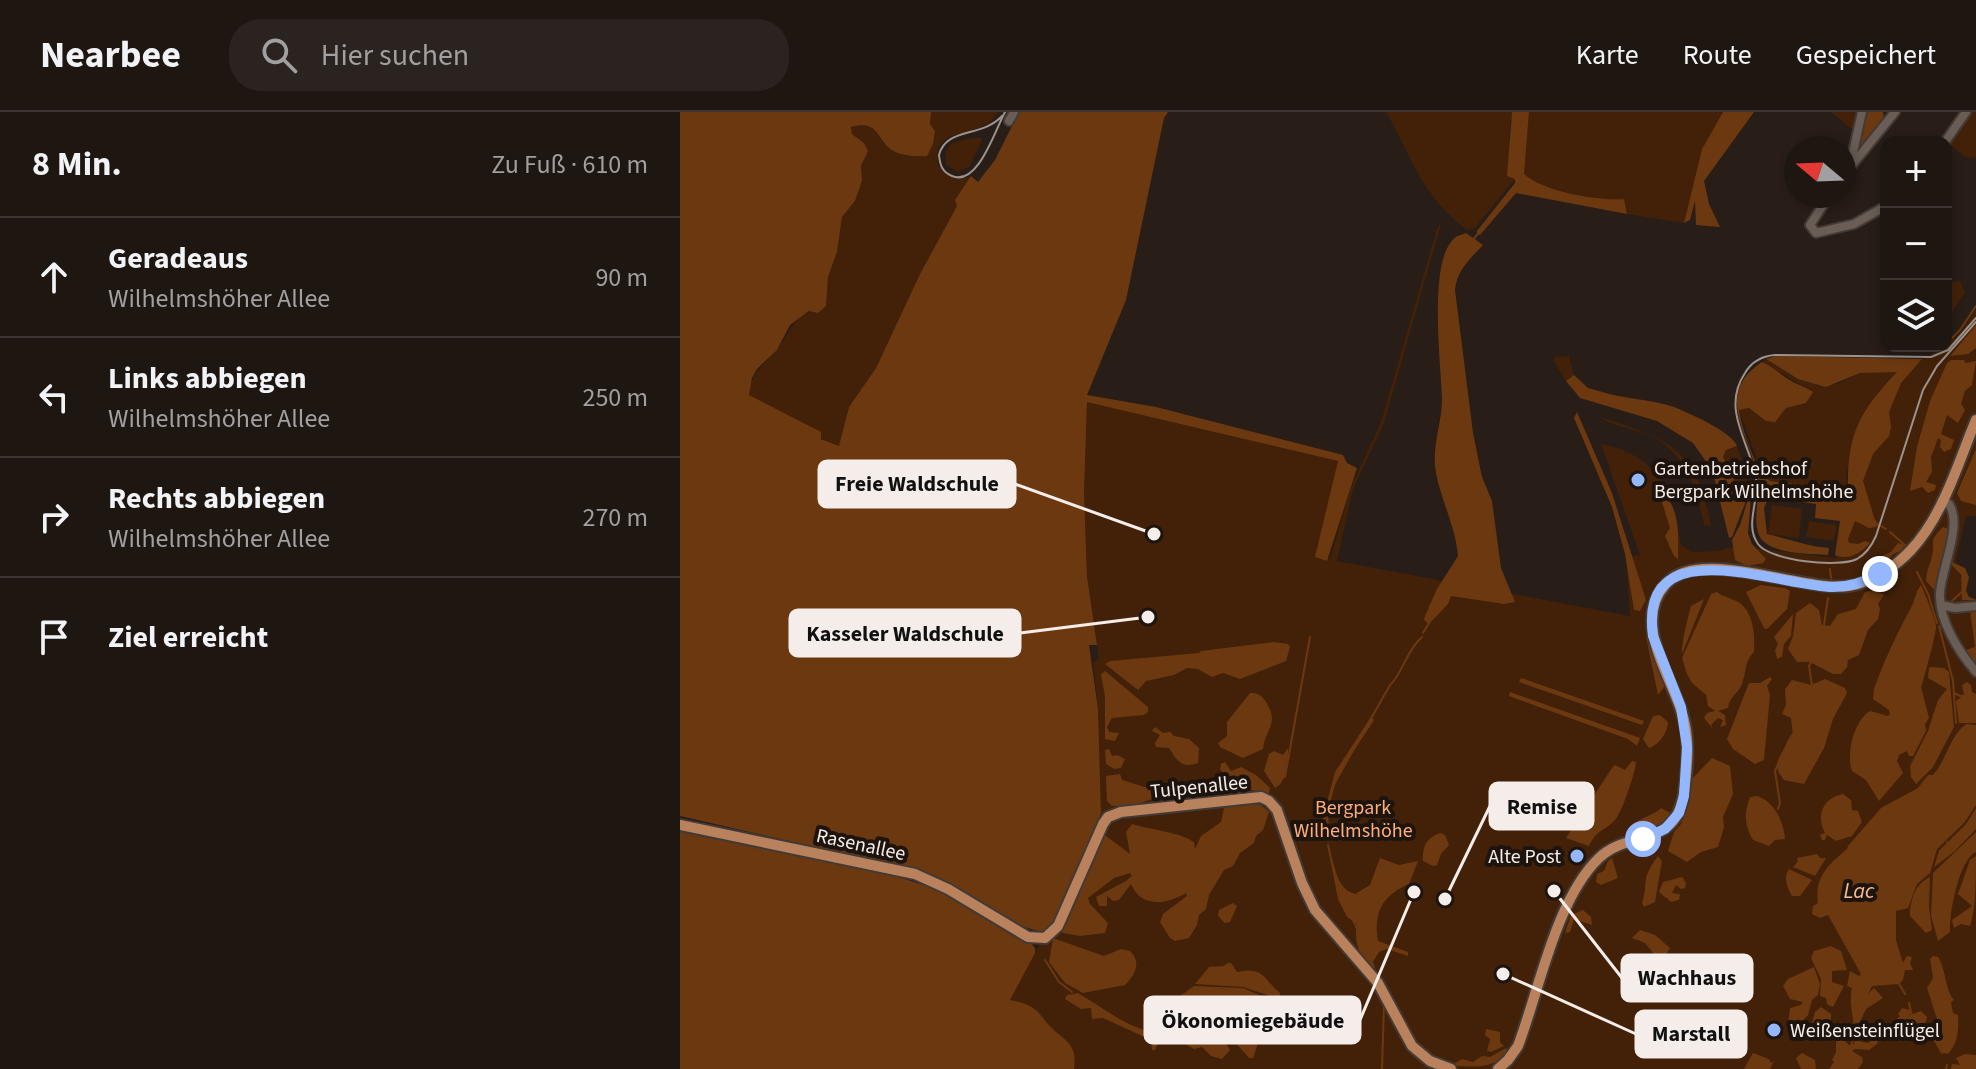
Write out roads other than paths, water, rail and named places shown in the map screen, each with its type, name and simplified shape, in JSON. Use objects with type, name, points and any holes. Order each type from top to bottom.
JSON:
[{"type":"main road","points":[[1498,1069],[1518,1046],[1557,931],[1589,870],[1608,851],[1665,829],[1675,820],[1681,807],[1685,784],[1686,729],[1652,626],[1656,599],[1665,584],[1681,573],[1704,569],[1819,586],[1860,583],[1880,574],[1911,549],[1928,527],[1976,420]]},
{"type":"main road","name":"Tulpenallee","points":[[1021,934],[1037,939],[1053,933],[1108,817],[1121,812],[1261,797],[1277,810],[1305,891],[1322,920],[1378,983],[1412,1046],[1430,1061],[1451,1069]]},
{"type":"main road","name":"Rasenallee","points":[[680,825],[915,874],[948,889],[1021,934]]},
{"type":"street","points":[[1009,121],[1014,112]]},
{"type":"street","points":[[1856,136],[1862,112]]},
{"type":"street","points":[[1856,160],[1895,112]]},
{"type":"street","points":[[1949,136],[1966,112]]},
{"type":"street","points":[[1820,208],[1810,225],[1816,233],[1844,228],[1882,208]]},
{"type":"street","points":[[1942,500],[1949,504],[1954,519],[1941,580],[1941,605],[1947,627],[1976,672]]},
{"type":"street","points":[[1941,605],[1955,608],[1976,606]]},
{"type":"waterway","points":[[690,366],[700,363],[721,347],[769,278],[788,242],[805,232],[821,211],[831,112]]},
{"type":"waterway","points":[[1423,633],[1478,539],[1465,470],[1448,281],[1473,240],[1522,179],[1519,145],[1525,112]]},
{"type":"waterway","points":[[1952,338],[1976,306]]},
{"type":"waterway","points":[[1878,525],[1857,500],[1855,476],[1862,443],[1866,430],[1877,417],[1894,384],[1916,361]]},
{"type":"waterway","points":[[1839,555],[1846,518],[1857,500]]},
{"type":"waterway","points":[[1881,526],[1886,529]]},
{"type":"waterway","points":[[1890,532],[1907,547]]},
{"type":"waterway","points":[[1951,563],[1963,575],[1964,590],[1952,601]]},
{"type":"waterway","points":[[1830,569],[1831,578]]},
{"type":"waterway","points":[[1917,572],[1937,623]]},
{"type":"waterway","points":[[1778,809],[1780,803],[1775,771],[1789,740],[1809,710],[1813,692],[1809,666],[1815,655],[1816,639],[1824,625],[1828,598]]},
{"type":"waterway","points":[[1939,626],[1953,681],[1956,723]]},
{"type":"waterway","points":[[1285,777],[1310,637]]},
{"type":"waterway","points":[[1328,841],[1327,812],[1334,784],[1390,685],[1422,637]]},
{"type":"waterway","points":[[1954,693],[1960,696],[1976,695]]},
{"type":"waterway","points":[[1777,816],[1778,826]]},
{"type":"waterway","points":[[1947,842],[1954,850]]},
{"type":"waterway","points":[[1328,845],[1340,899],[1350,913],[1374,967]]},
{"type":"waterway","points":[[1957,854],[1965,863]]},
{"type":"waterway","points":[[1970,867],[1975,872]]},
{"type":"waterway","points":[[1045,960],[1059,982],[1072,992]]},
{"type":"waterway","points":[[1898,982],[1905,994]]},
{"type":"waterway","points":[[1909,1003],[1912,1016]]},
{"type":"waterway","points":[[1382,1069],[1384,1005]]},
{"type":"waterway","points":[[1851,1047],[1854,1034]]},
{"type":"waterway","points":[[1933,1037],[1942,1053]]},
{"type":"waterway","points":[[1946,1069],[1947,1065]]},
{"type":"tram line","points":[[1002,116],[994,123],[949,140],[939,155],[944,170],[952,176],[961,177],[970,173],[984,155],[1005,112]]},
{"type":"tram line","points":[[1976,318],[1948,350],[1931,357],[1775,355],[1751,365],[1738,386],[1736,412],[1756,478],[1752,529],[1758,544],[1776,555],[1821,563],[1848,562],[1866,552],[1876,536],[1923,390],[1937,366],[1976,322]]},
{"type":"place","name":"Gartenbetriebshof Bergpark Wilhelmshöhe","points":[[1638,480]]},
{"type":"place","name":"Freie Waldschule","points":[[1154,534]]},
{"type":"place","name":"Kasseler Waldschule","points":[[1148,617]]},
{"type":"place","name":"Alte Post","points":[[1577,856]]},
{"type":"place","name":"Wachhaus","points":[[1554,891]]},
{"type":"place","name":"Ökonomiegebäude","points":[[1414,892]]},
{"type":"place","name":"Remise","points":[[1445,899]]},
{"type":"place","name":"Marstall","points":[[1503,974]]},
{"type":"place","name":"Weißensteinflügel","points":[[1774,1030]]},
{"type":"park label","name":"Bergpark Wilhelmshöhe","points":[[1353,818]]},
{"type":"water label","name":"Lac","points":[[1859,890]]}]
